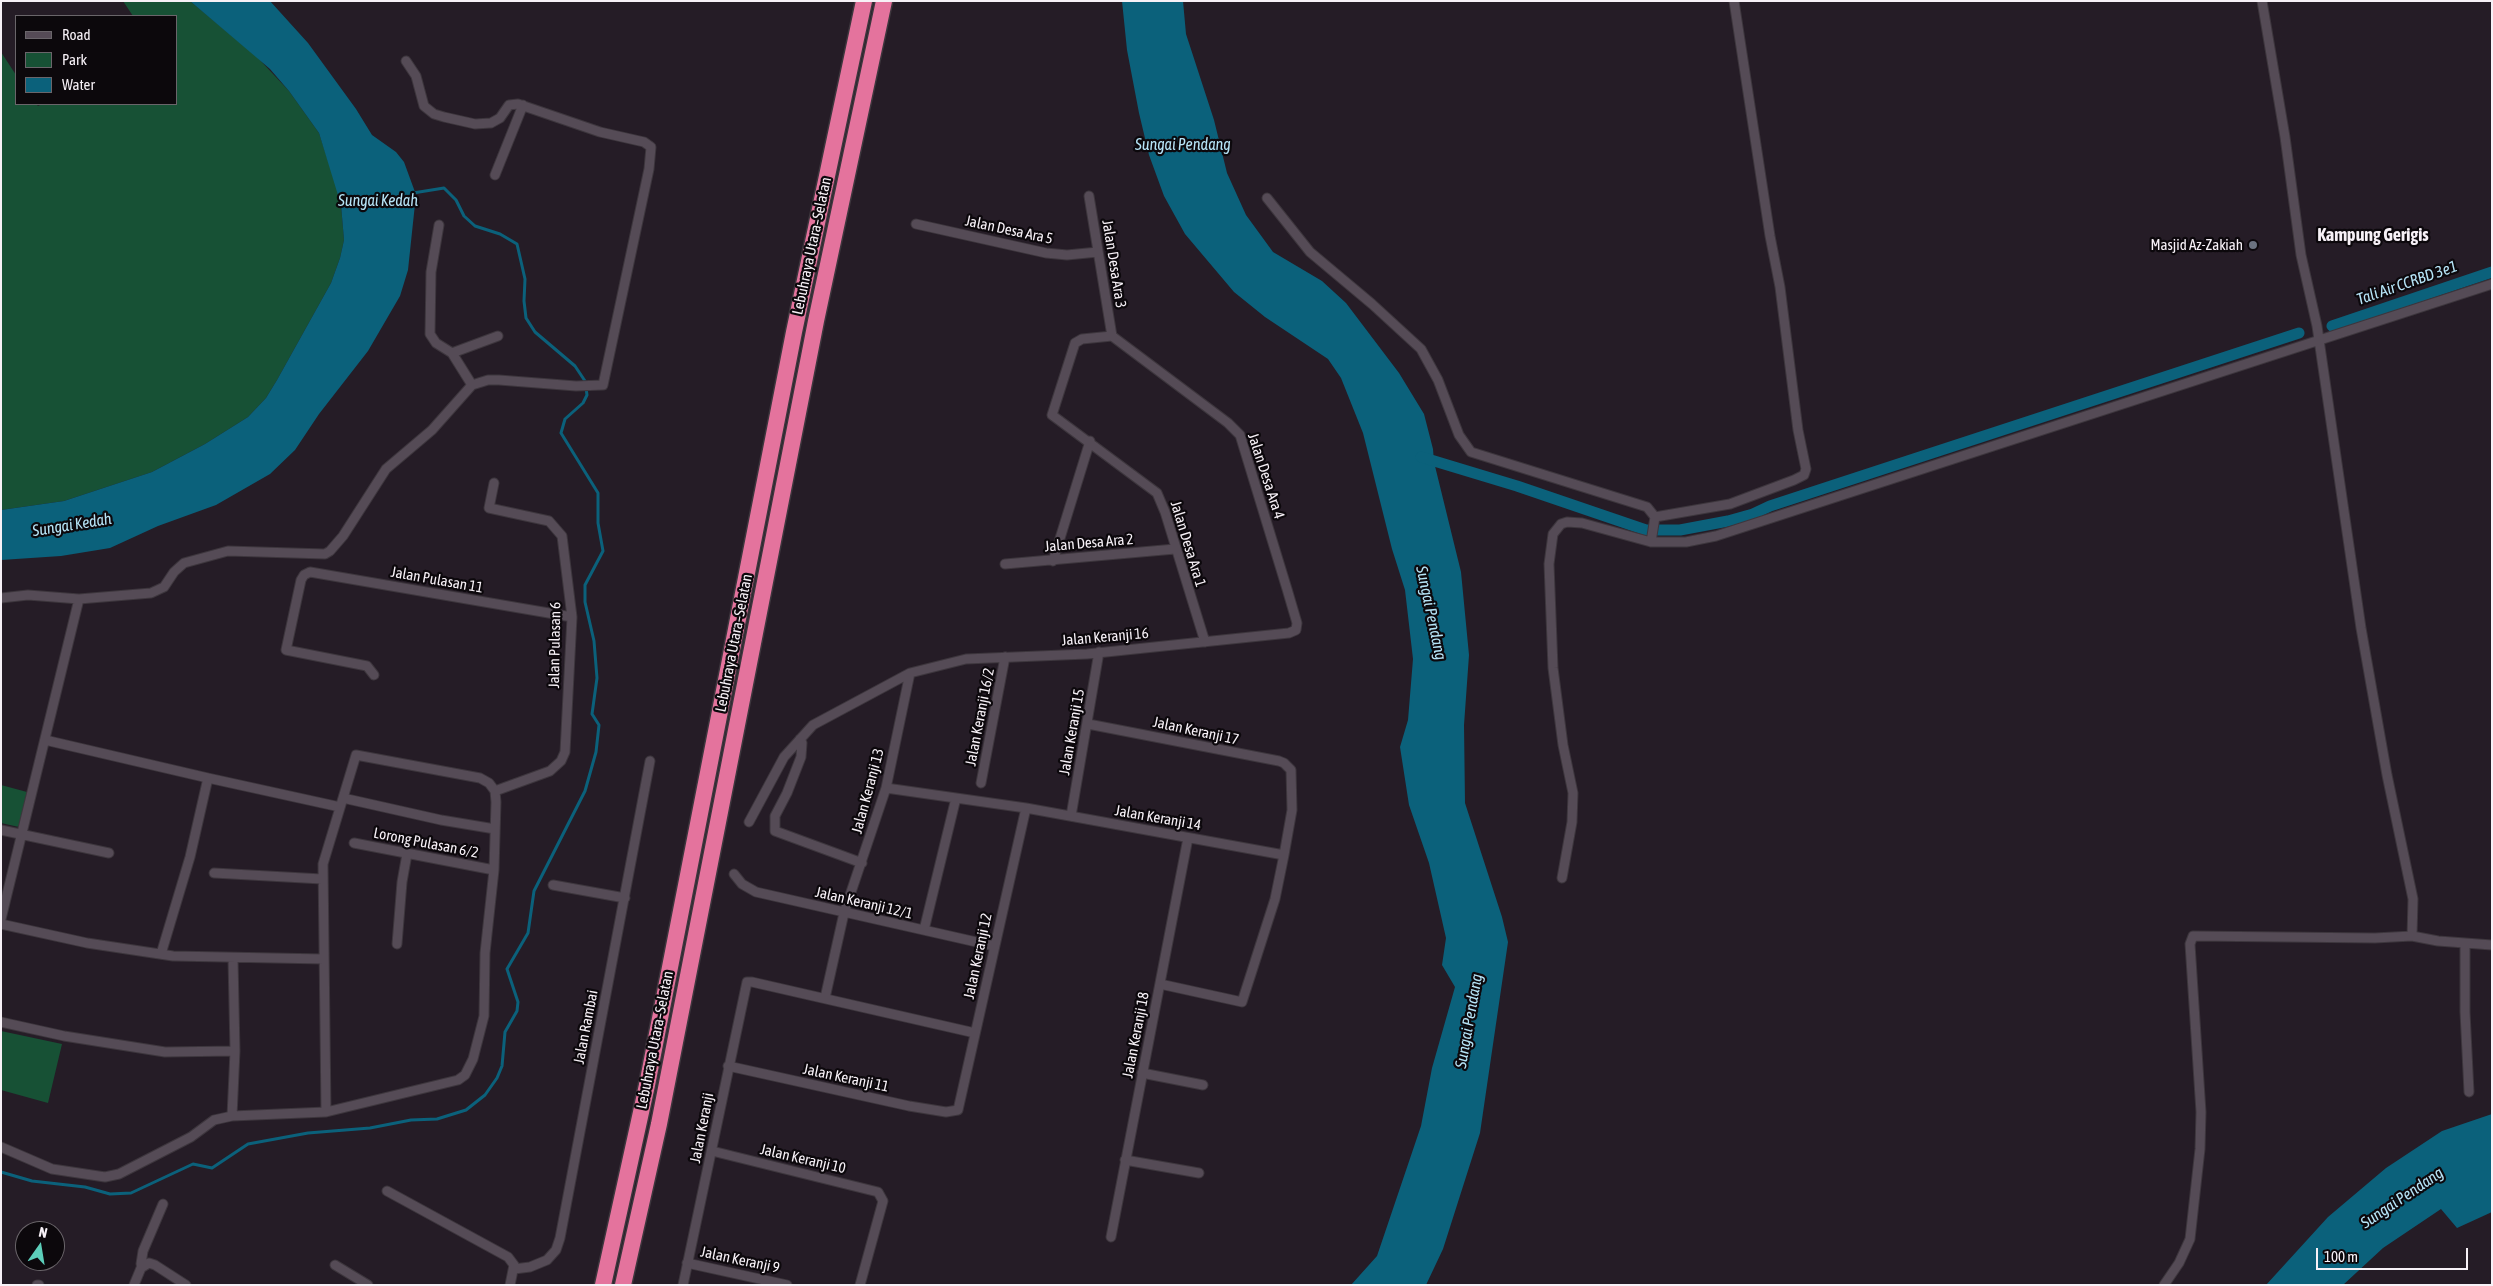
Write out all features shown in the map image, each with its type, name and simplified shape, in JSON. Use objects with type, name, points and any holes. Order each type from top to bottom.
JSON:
[{"type":"highway","name":"Lebuhraya Utara–Selatan","points":[[603,1285],[648,1076],[794,332],[864,1]]},
{"type":"highway","name":"Lebuhraya Utara–Selatan","points":[[623,1285],[656,1142],[816,321],[884,1]]},
{"type":"street","points":[[1655,518],[1712,508],[1739,501],[1794,480],[1804,474],[1806,469],[1798,430],[1780,287],[1770,236],[1734,1]]},
{"type":"street","points":[[2262,1],[2285,137],[2301,255],[2319,339],[2360,621],[2390,792],[2413,899],[2412,936]]},
{"type":"street","points":[[1,598],[28,595],[79,599],[158,591],[164,587],[174,572],[184,563],[218,552],[255,550],[319,554],[330,551],[343,536],[386,469],[432,430],[472,385],[488,380],[499,380],[600,386],[605,380],[651,149],[646,143],[588,128],[522,105],[509,105],[500,118],[484,124],[434,114],[424,106],[416,76],[406,61]]},
{"type":"street","points":[[495,175],[522,105]]},
{"type":"street","name":"Jalan Desa Ara 3","points":[[1089,196],[1112,336]]},
{"type":"street","points":[[1267,198],[1310,252],[1372,304],[1421,349],[1438,380],[1459,435],[1470,452],[1639,504],[1652,510],[1655,518],[1651,537]]},
{"type":"street","name":"Jalan Desa Ara 5","points":[[916,224],[1046,253],[1067,255],[1098,252]]},
{"type":"street","points":[[438,225],[431,262],[429,328],[436,343],[452,353],[472,385]]},
{"type":"street","points":[[1562,878],[1574,805],[1572,782],[1563,745],[1553,668],[1549,564],[1552,534],[1561,524],[1575,522],[1686,542],[1716,536],[2492,284]]},
{"type":"street","points":[[452,353],[498,336]]},
{"type":"street","name":"Jalan Desa Ara 1","points":[[1112,336],[1082,338],[1075,343],[1052,414],[1156,493],[1205,642]]},
{"type":"street","name":"Jalan Desa Ara 4","points":[[1112,336],[1228,423],[1240,435],[1297,623]]},
{"type":"street","points":[[1053,561],[1090,441]]},
{"type":"street","name":"Jalan Pulasan 6","points":[[494,483],[489,508],[549,521],[558,528],[562,536],[572,617],[565,752],[561,761],[550,771],[495,791]]},
{"type":"street","name":"Jalan Desa Ara 2","points":[[1005,564],[1175,549]]},
{"type":"street","name":"Jalan Pulasan 11","points":[[374,675],[366,666],[286,650],[301,580],[310,572],[572,617]]},
{"type":"street","points":[[1,919],[79,599]]},
{"type":"street","name":"Jalan Keranji 16","points":[[748,822],[779,764],[813,725],[910,673],[966,659],[1099,652],[1289,633],[1296,630],[1297,623]]},
{"type":"street","name":"Jalan Keranji 15","points":[[1071,816],[1099,652]]},
{"type":"street","name":"Jalan Keranji 16/2","points":[[981,783],[1005,657]]},
{"type":"street","name":"Jalan Keranji 13","points":[[825,998],[844,913],[886,788],[910,673]]},
{"type":"street","name":"Jalan Keranji 17","points":[[1088,724],[1279,762],[1288,766],[1292,775],[1292,810],[1284,855]]},
{"type":"street","points":[[800,739],[802,743],[801,757],[787,793],[775,816],[776,831],[862,862]]},
{"type":"street","points":[[45,740],[208,778],[495,829]]},
{"type":"street","points":[[1,1147],[52,1169],[106,1177],[127,1170],[191,1137],[214,1120],[232,1116],[326,1112],[451,1084],[465,1075],[473,1059],[484,1016],[485,953],[494,870],[495,791],[489,783],[480,778],[356,755],[328,846],[322,879],[326,1112]]},
{"type":"street","name":"Jalan Rambai","points":[[514,1269],[530,1267],[548,1260],[556,1250],[560,1238],[650,761]]},
{"type":"street","points":[[161,954],[190,857],[208,778]]},
{"type":"street","name":"Jalan Keranji 14","points":[[886,788],[1026,808],[1284,855]]},
{"type":"street","points":[[924,930],[956,798]]},
{"type":"street","name":"Jalan Keranji 12","points":[[958,1110],[1026,808]]},
{"type":"street","points":[[1,830],[109,853]]},
{"type":"street","name":"Jalan Keranji 18","points":[[1111,1237],[1188,838]]},
{"type":"street","name":"Lorong Pulasan 6/2","points":[[354,844],[494,870]]},
{"type":"street","points":[[397,944],[402,882],[407,854]]},
{"type":"street","points":[[1160,984],[1242,1002],[1275,899],[1284,855]]},
{"type":"street","points":[[214,873],[322,879]]},
{"type":"street","name":"Jalan Keranji 12/1","points":[[734,874],[742,884],[756,892],[994,946]]},
{"type":"street","points":[[554,886],[625,898]]},
{"type":"street","points":[[1,924],[87,944],[161,954],[233,959],[324,959]]},
{"type":"street","points":[[2164,1285],[2179,1263],[2190,1239],[2200,1149],[2201,1112],[2190,944],[2192,936],[2375,938],[2412,936],[2438,941],[2492,945]]},
{"type":"street","points":[[2465,943],[2465,1012],[2469,1092]]},
{"type":"street","points":[[232,1116],[234,1051],[233,959]]},
{"type":"street","name":"Jalan Keranji","points":[[683,1285],[746,985],[749,981],[825,998]]},
{"type":"street","points":[[825,998],[975,1033]]},
{"type":"street","points":[[1,1022],[64,1036],[165,1052],[234,1051]]},
{"type":"street","name":"Jalan Keranji 11","points":[[728,1066],[917,1107],[946,1112],[958,1110]]},
{"type":"street","points":[[1142,1073],[1203,1085]]},
{"type":"street","name":"Jalan Keranji 10","points":[[712,1152],[875,1190],[880,1194],[883,1201],[860,1285]]},
{"type":"street","points":[[1125,1160],[1199,1173]]},
{"type":"street","points":[[387,1191],[504,1254],[513,1261],[514,1269],[510,1285]]},
{"type":"street","points":[[164,1204],[144,1251],[141,1264],[155,1265],[186,1285]]},
{"type":"street","name":"Jalan Keranji 9","points":[[688,1263],[785,1285]]},
{"type":"street","points":[[134,1285],[144,1264]]},
{"type":"street","points":[[335,1265],[368,1285]]},
{"type":"green space","points":[[123,1],[190,1],[257,57],[289,91],[319,133],[338,191],[344,240],[340,258],[331,283],[277,380],[266,398],[248,417],[205,444],[152,472],[64,501],[1,510],[1,52],[15,73],[15,105],[178,105],[178,15],[132,15]]},
{"type":"green space","points":[[1,785],[27,792],[19,827],[1,823]]},
{"type":"green space","points":[[1,1031],[62,1044],[48,1103],[1,1090]]},
{"type":"water","name":"Sungai Kedah","points":[[190,1],[270,1],[308,43],[356,109],[372,135],[396,152],[404,162],[415,192],[415,204],[408,270],[400,296],[368,351],[319,414],[295,450],[270,474],[216,505],[158,526],[110,548],[61,556],[1,560],[1,510],[64,501],[152,472],[205,444],[248,417],[266,398],[277,380],[331,283],[340,258],[344,240],[341,205],[319,133],[289,91],[270,69]]},
{"type":"water","name":"Sungai Pendang","points":[[1122,1],[1183,1],[1186,34],[1214,120],[1227,173],[1246,215],[1273,252],[1322,281],[1346,303],[1399,373],[1424,414],[1433,449],[1434,462],[1461,572],[1469,655],[1464,725],[1465,803],[1502,917],[1508,942],[1480,1133],[1443,1249],[1426,1285],[1351,1285],[1377,1256],[1421,1126],[1432,1068],[1455,987],[1442,965],[1446,938],[1429,863],[1409,805],[1400,747],[1408,720],[1413,659],[1405,590],[1392,549],[1363,433],[1341,378],[1328,359],[1265,317],[1234,292],[1185,234],[1164,196],[1149,155],[1139,113],[1127,50]]},
{"type":"water","name":"Sungai Pendang","points":[[2492,1114],[2492,1212],[2457,1228],[2441,1209],[2383,1248],[2343,1285],[2266,1285],[2328,1217],[2386,1168],[2442,1131]]},
{"type":"waterway","points":[[1,1172],[32,1181],[85,1187],[110,1194],[131,1193],[193,1164],[212,1168],[248,1144],[308,1133],[370,1128],[411,1120],[437,1119],[466,1110],[485,1095],[497,1078],[502,1066],[505,1032],[517,1011],[518,1002],[507,969],[528,933],[534,891],[585,791],[596,752],[599,725],[592,714],[597,678],[594,641],[585,602],[585,585],[603,551],[598,523],[598,493],[561,433],[565,419],[583,403],[587,395],[585,381],[575,366],[535,332],[526,318],[524,301],[525,279],[517,244],[500,234],[475,226],[464,216],[456,200],[444,188],[413,193]]},
{"type":"waterway","name":"Tali Air CCRBD 3e1","points":[[2332,326],[2492,272]]},
{"type":"waterway","points":[[1421,457],[1517,486],[1646,530],[1680,530],[1753,514],[1770,506],[2299,333]]},
{"type":"place","name":"Masjid Az-Zakiah","points":[[2253,245]]},
{"type":"district","name":"Kampung Gerigis","points":[[2373,235]]}]
